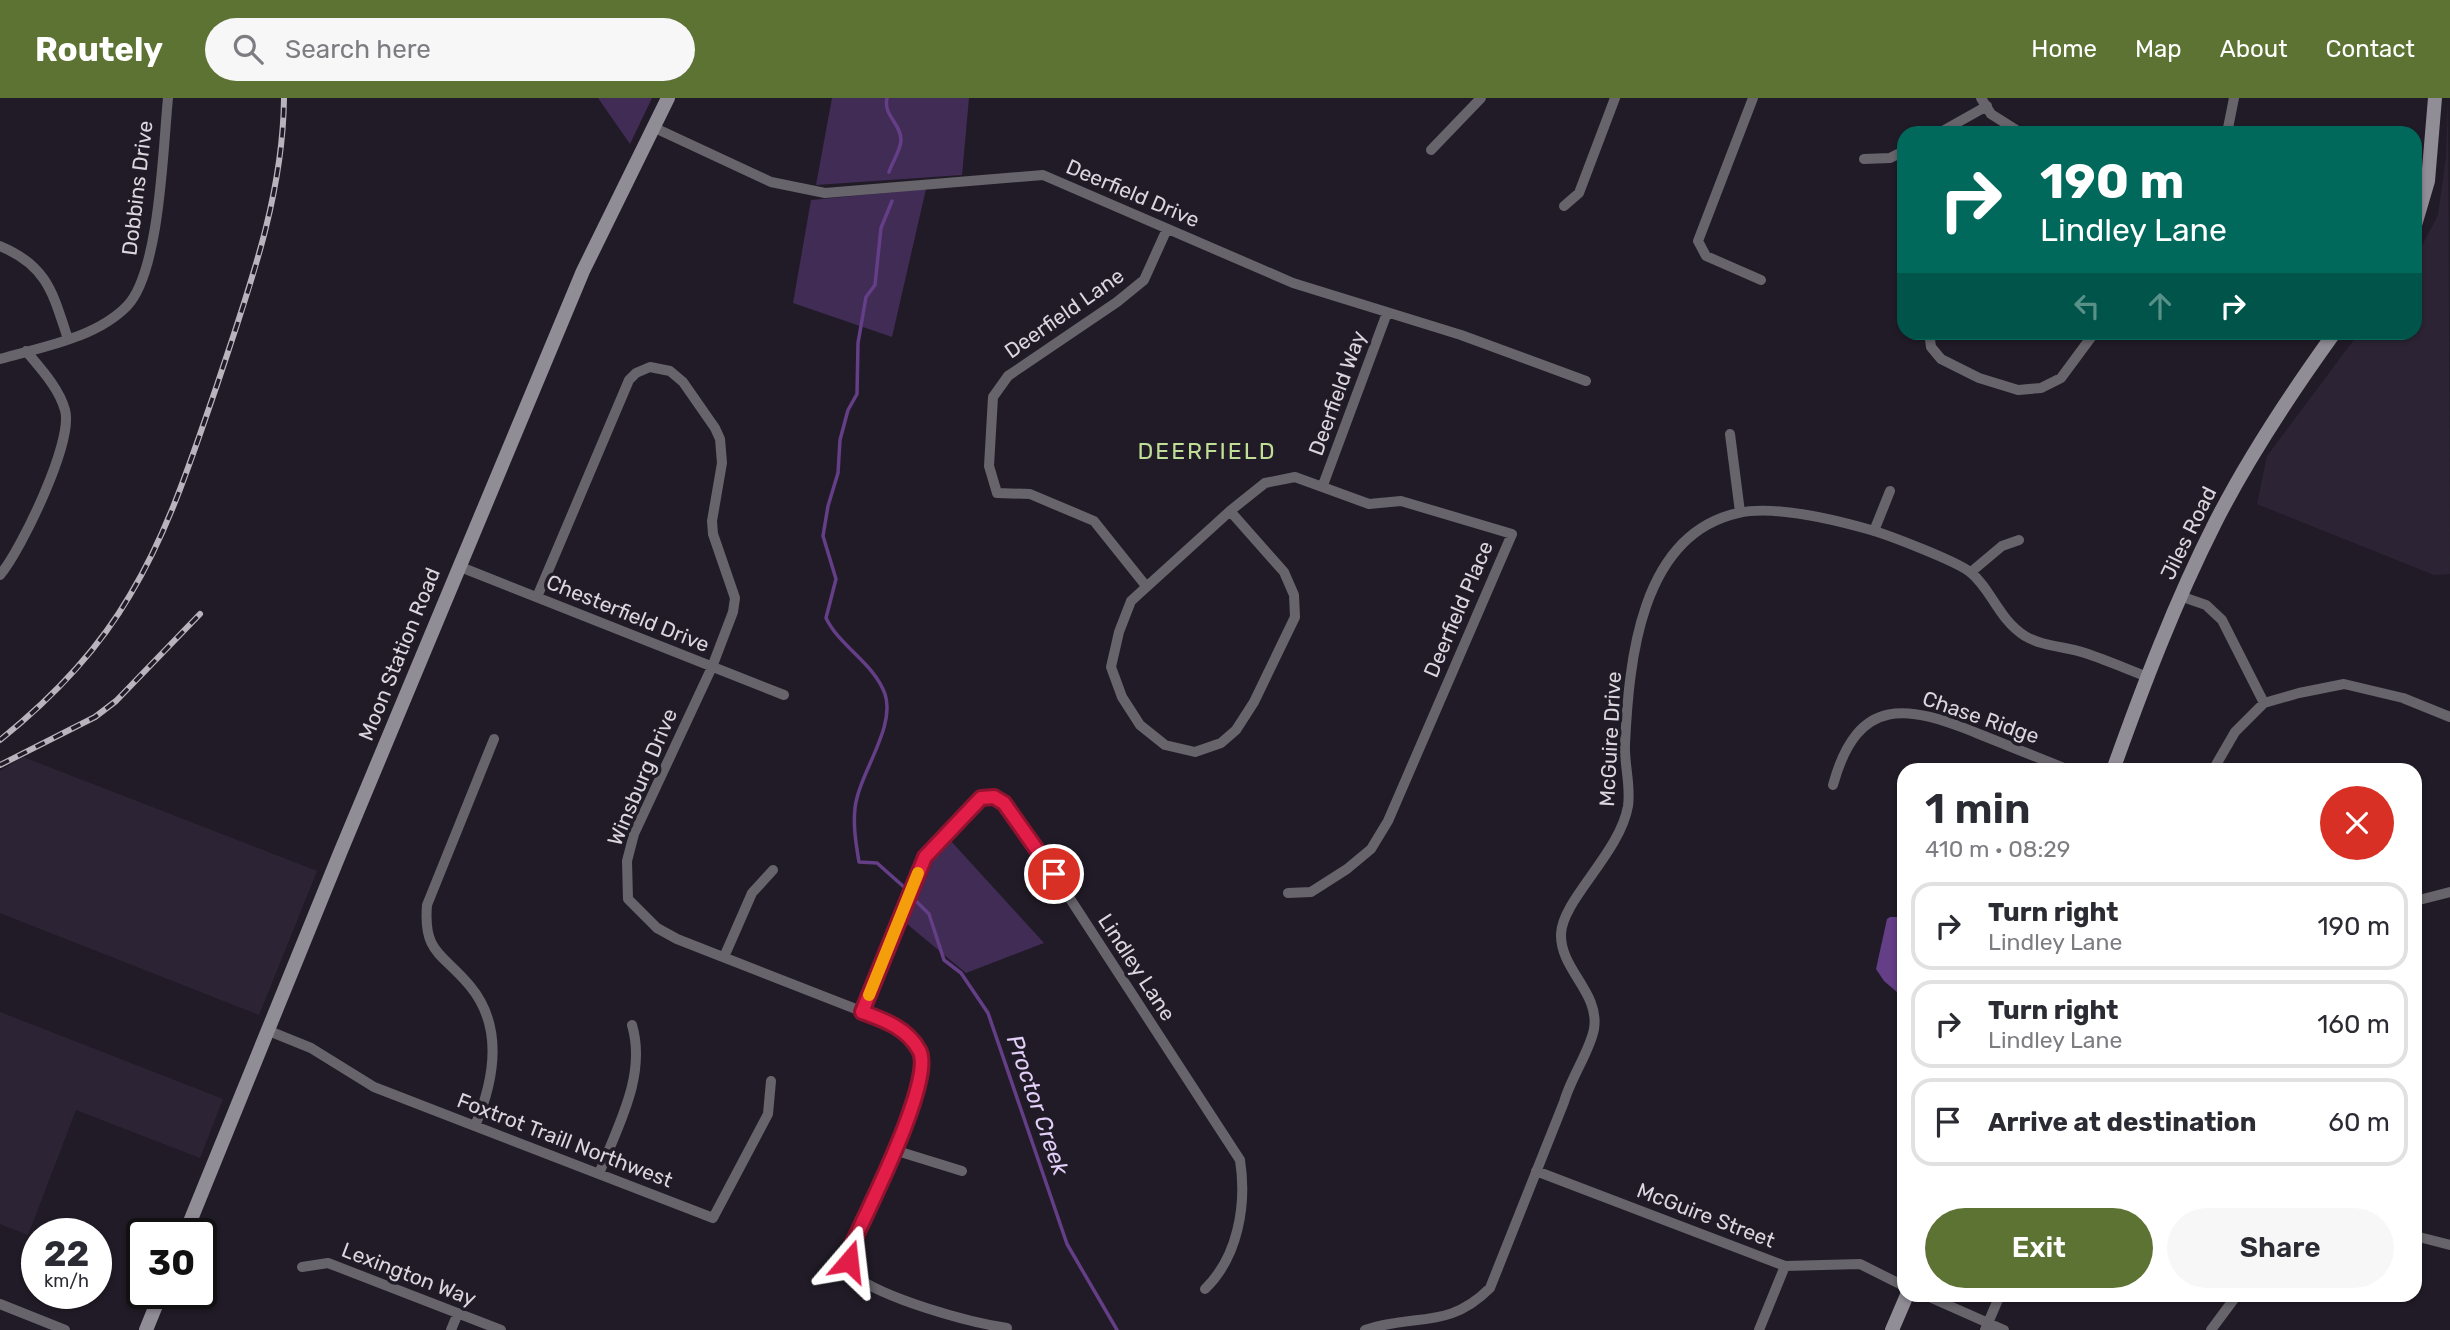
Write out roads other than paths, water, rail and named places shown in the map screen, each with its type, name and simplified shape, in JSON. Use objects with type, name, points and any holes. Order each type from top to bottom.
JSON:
[{"type":"street","name":"Dobbins Drive","points":[[0,359],[91,330],[128,305],[145,275],[151,248],[168,98]]},
{"type":"street","name":"Moon Station Road","points":[[192,1218],[458,566],[583,271],[668,98]]},
{"type":"street","points":[[1431,150],[1481,98]]},
{"type":"street","points":[[1564,206],[1579,193],[1615,98]]},
{"type":"street","points":[[1753,98],[1698,240],[1699,248],[1706,256],[1761,280]]},
{"type":"street","points":[[2228,126],[2234,98]]},
{"type":"street","points":[[2422,201],[2428,180],[2435,98]]},
{"type":"street","points":[[1949,126],[1984,102],[1991,114],[2010,126]]},
{"type":"street","name":"Deerfield Drive","points":[[655,128],[783,186],[834,194],[1043,175],[1293,283],[1461,335],[1586,381]]},
{"type":"street","points":[[1864,159],[1890,158],[1897,155]]},
{"type":"street","name":"Deerfield Lane","points":[[1146,586],[1094,521],[1030,494],[997,494],[989,466],[993,397],[1007,376],[1118,302],[1143,280],[1167,229]]},
{"type":"street","points":[[0,246],[22,256],[50,286],[68,339]]},
{"type":"street","name":"Deerfield Way","points":[[1323,485],[1387,313]]},
{"type":"street","points":[[1930,340],[1931,346],[1941,359],[1979,378],[2018,390],[2041,388],[2062,378],[2089,340]]},
{"type":"street","name":"Jiles Road","points":[[2116,763],[2180,596],[2238,480],[2330,340]]},
{"type":"street","points":[[0,575],[20,545],[37,510],[67,428],[62,401],[26,351]]},
{"type":"street","name":"Winsburg Drive","points":[[537,597],[629,380],[642,370],[661,367],[683,382],[720,439],[722,463],[712,521],[735,598],[733,612],[712,667],[635,834],[627,861],[628,899],[657,928],[889,1023],[908,1035],[921,1052],[923,1074],[917,1095],[850,1249],[853,1275],[892,1295],[986,1325],[1007,1328]]},
{"type":"street","points":[[1730,434],[1740,512]]},
{"type":"street","name":"Deerfield Place","points":[[1230,511],[1284,572],[1294,595],[1294,617],[1254,702],[1236,730],[1221,743],[1195,752],[1166,745],[1140,725],[1122,697],[1111,667],[1131,601],[1230,511],[1265,482],[1282,477],[1295,477],[1369,504],[1401,501],[1512,534],[1393,809],[1371,849],[1311,892],[1288,893]]},
{"type":"street","points":[[1874,531],[1890,491]]},
{"type":"street","name":"McGuire Drive","points":[[1365,1330],[1445,1320],[1474,1307],[1490,1287],[1571,1077],[1594,1028],[1592,1007],[1586,991],[1567,962],[1561,934],[1574,903],[1623,828],[1629,801],[1625,746],[1633,659],[1653,586],[1677,547],[1704,525],[1740,512],[1811,514],[1874,531],[1971,572]]},
{"type":"street","points":[[2019,540],[2003,546],[1971,572],[2003,617],[2024,635],[2043,645],[2081,652],[2148,677]]},
{"type":"street","name":"Chesterfield Drive","points":[[458,566],[784,695]]},
{"type":"street","points":[[2180,596],[2206,605],[2222,620],[2264,703]]},
{"type":"street","points":[[2217,763],[2235,732],[2264,703],[2343,684],[2403,698],[2450,717]]},
{"type":"street","name":"Chase Ridge","points":[[1833,785],[1840,759],[1850,744],[1868,725],[1896,712],[1911,711],[1942,719],[2052,763]]},
{"type":"street","points":[[475,1126],[492,1070],[487,1015],[471,987],[437,954],[425,930],[427,905],[494,739]]},
{"type":"street","name":"Lindley Lane","points":[[862,1012],[925,857],[981,798],[994,797],[1004,803],[1054,874],[1240,1160],[1241,1210],[1231,1250],[1219,1275],[1205,1289]]},
{"type":"street","points":[[724,957],[752,893],[773,870]]},
{"type":"street","points":[[2422,899],[2450,892]]},
{"type":"street","points":[[599,1174],[634,1082],[638,1061],[632,1026]]},
{"type":"street","name":"Foxtrot Traill Northwest","points":[[269,1031],[311,1048],[363,1082],[713,1218],[768,1114],[771,1081]]},
{"type":"street","points":[[894,1150],[962,1171]]},
{"type":"street","name":"McGuire Street","points":[[1536,1171],[1785,1266],[1860,1264],[1897,1282]]},
{"type":"street","points":[[2422,1238],[2450,1245]]},
{"type":"street","name":"Lexington Way","points":[[302,1267],[328,1263],[501,1330]]},
{"type":"street","points":[[1759,1330],[1785,1266]]},
{"type":"street","points":[[1892,1330],[1905,1302]]},
{"type":"street","points":[[1939,1302],[1987,1326],[2004,1330]]},
{"type":"street","points":[[1987,1326],[1997,1302]]},
{"type":"street","points":[[2211,1330],[2232,1302]]},
{"type":"street","points":[[0,1304],[65,1330]]},
{"type":"street","points":[[146,1330],[155,1309]]},
{"type":"street","points":[[452,1330],[458,1313]]},
{"type":"waterway","name":"Proctor Creek","points":[[887,98],[886,104],[901,140],[889,172]]},
{"type":"waterway","name":"Proctor Creek","points":[[892,201],[881,228],[875,285],[866,297],[858,343],[857,394],[848,410],[840,440],[838,473],[823,536],[836,579],[826,618],[880,683],[887,707],[886,721],[855,808],[859,862],[877,863],[904,887]]},
{"type":"waterway","name":"Proctor Creek","points":[[916,901],[929,914],[944,960],[961,973],[988,1013],[1067,1244],[1117,1330]]},
{"type":"railway","points":[[0,740],[55,691],[88,655],[117,616],[157,545],[189,466],[262,244],[277,172],[284,98]]},
{"type":"railway","points":[[0,765],[95,717],[116,701],[200,614]]},
{"type":"district","name":"DEERFIELD","points":[[1207,451]]}]
